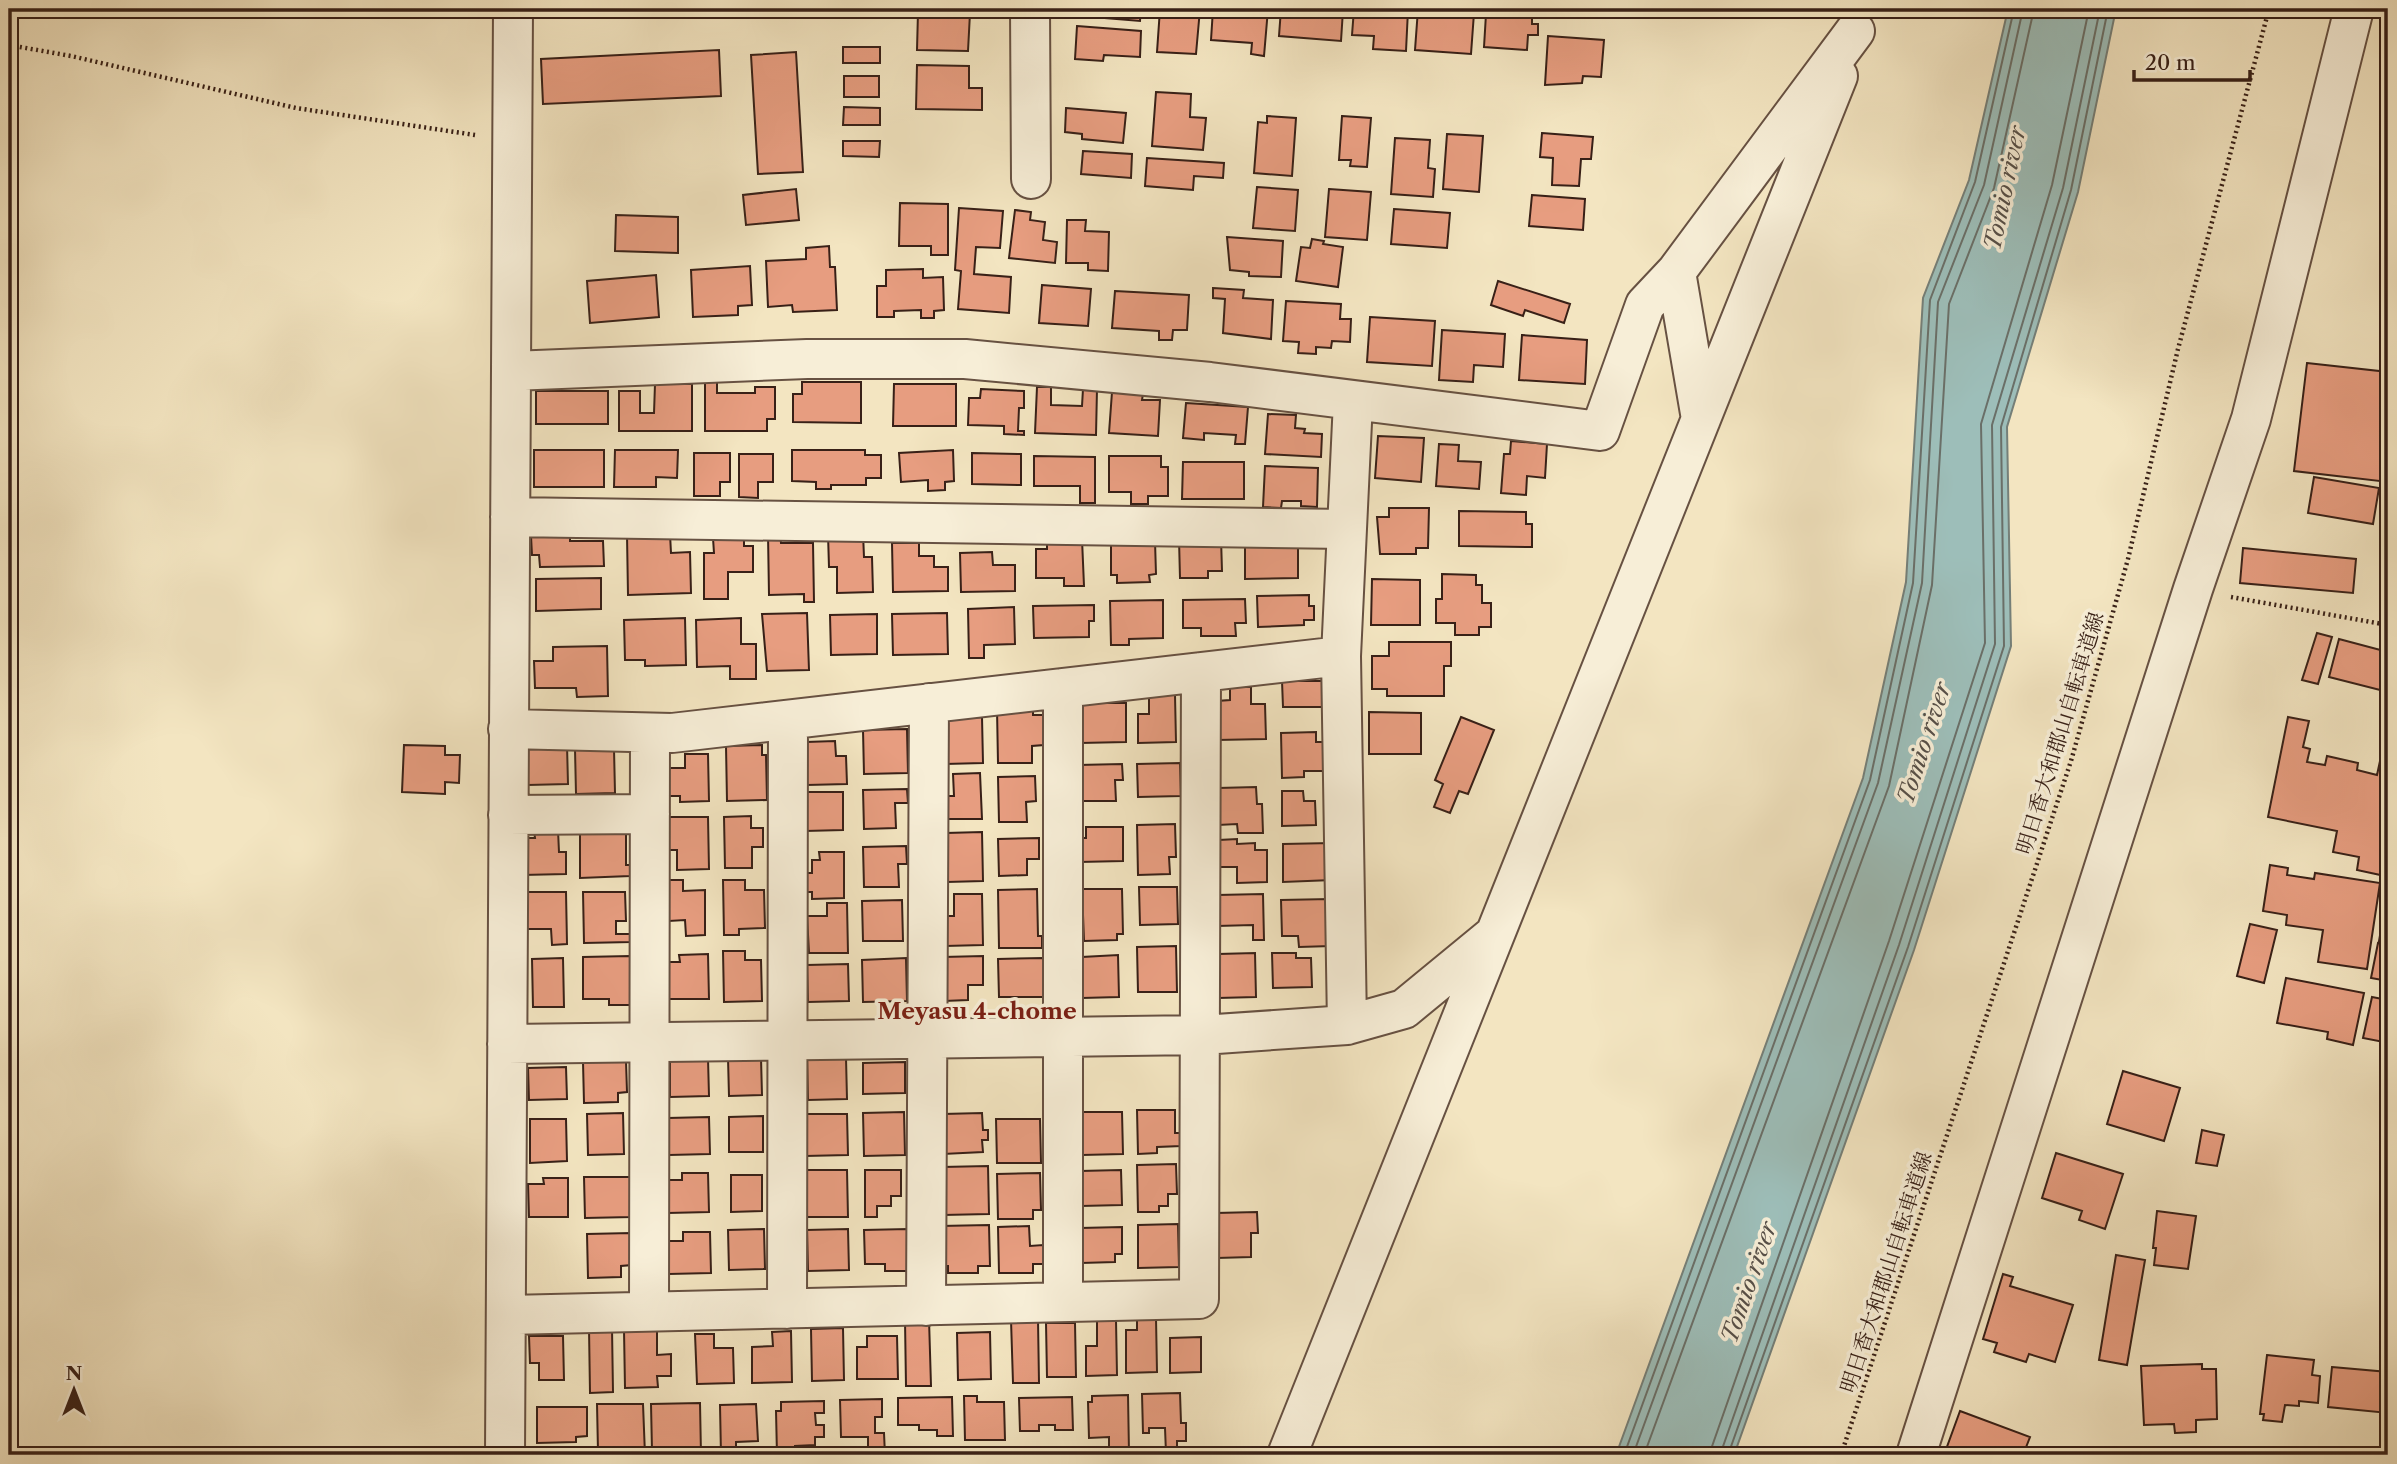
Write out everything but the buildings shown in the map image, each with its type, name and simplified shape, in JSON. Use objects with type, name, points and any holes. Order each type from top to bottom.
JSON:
[{"type":"street","points":[[505,1455],[513,9]]},
{"type":"street","points":[[1030,9],[1031,179]]},
{"type":"street","points":[[1916,1455],[2193,589],[2251,419],[2354,9]]},
{"type":"street","points":[[512,371],[807,359],[965,359],[1210,382],[1600,431],[1645,305],[1676,272],[1860,20]]},
{"type":"street","points":[[1287,1455],[1860,20]]},
{"type":"street","points":[[1676,272],[1701,419]]},
{"type":"street","points":[[1347,1025],[1341,656],[1353,401]]},
{"type":"street","points":[[510,517],[1347,529]]},
{"type":"street","points":[[508,729],[672,733],[1341,656]]},
{"type":"street","points":[[506,1315],[1199,1299],[1202,1035],[1201,672]]},
{"type":"street","points":[[1063,688],[1063,1303]]},
{"type":"street","points":[[926,1306],[929,704]]},
{"type":"street","points":[[787,1309],[788,720]]},
{"type":"street","points":[[649,1311],[650,733]]},
{"type":"street","points":[[508,815],[650,814]]},
{"type":"street","points":[[507,1044],[1202,1035],[1347,1025],[1404,1009],[1498,931]]},
{"type":"path","name":"明日香大和郡山自転車道線","points":[[1841,1455],[2070,761],[2128,559],[2178,349],[2270,9]]},
{"type":"path","points":[[9,45],[71,55],[296,108],[512,141]]},
{"type":"path","points":[[2193,589],[2287,609],[2388,625]]},
{"type":"water","name":"Tomio river","points":[[2008,9],[2116,9],[2078,192],[2007,427],[2011,646],[1914,950],[1734,1455],[1616,1455],[1863,778],[1906,582],[1923,298],[1969,180]]},
{"type":"district","name":"Meyasu 4-chome","points":[[977,1011]]}]
